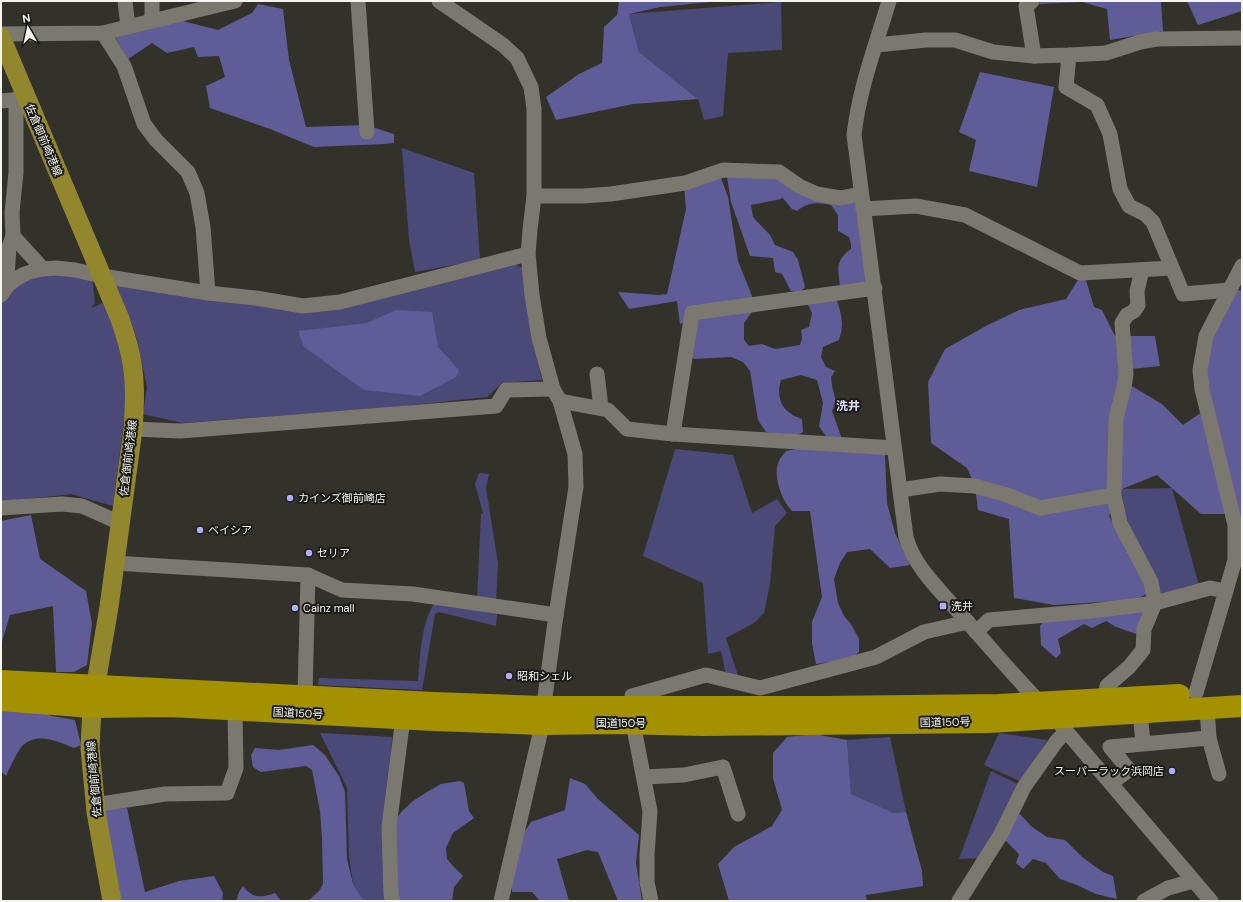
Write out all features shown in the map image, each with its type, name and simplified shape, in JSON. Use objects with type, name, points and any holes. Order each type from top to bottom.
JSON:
[{"type":"highway","name":"国道150号","points":[[1,681],[94,697],[169,706],[403,718],[632,715],[822,708],[999,705],[1105,699],[1202,701],[1242,706]]},
{"type":"highway","name":"国道150号","points":[[632,715],[704,725],[988,722],[1061,725],[1202,701],[1242,692]]},
{"type":"highway","name":"国道150号","points":[[1,700],[94,697],[305,696],[433,703],[542,715]]},
{"type":"main road","name":"佐倉御前崎港線","points":[[1,36],[14,100],[102,276],[120,319],[129,349],[133,374],[135,402],[133,429],[94,697],[90,748],[95,805],[112,901]]},
{"type":"street","points":[[125,1],[128,27]]},
{"type":"street","points":[[152,1],[152,22]]},
{"type":"street","points":[[1,36],[103,33],[235,1]]},
{"type":"street","points":[[358,1],[367,132]]},
{"type":"street","points":[[439,1],[503,45],[517,58],[531,87],[533,101],[534,196],[528,254],[532,295],[539,338],[575,454],[576,487],[542,715],[533,768],[501,901]]},
{"type":"street","points":[[889,1],[860,94],[854,135],[875,288],[894,448],[906,537],[909,548],[917,563],[972,627],[1061,725],[1211,901]]},
{"type":"street","points":[[1032,1],[1026,6],[1034,56]]},
{"type":"street","points":[[103,33],[124,66],[144,124],[156,140],[188,172],[197,193],[204,227],[208,293]]},
{"type":"street","points":[[876,45],[926,40],[955,40],[993,52],[1034,56],[1106,53],[1140,42],[1157,39],[1242,38]]},
{"type":"street","points":[[1069,55],[1066,87],[1097,105],[1110,134],[1120,189],[1129,206],[1145,214],[1153,222],[1182,294],[1235,286]]},
{"type":"street","points":[[5,290],[9,247],[13,236],[12,212],[16,173],[14,100]]},
{"type":"street","points":[[534,196],[583,196],[611,194],[685,183],[722,170],[779,172],[799,186],[817,194],[840,198],[861,194]]},
{"type":"street","points":[[863,209],[916,206],[965,215],[1080,273],[1172,268]]},
{"type":"street","points":[[13,236],[42,269]]},
{"type":"street","points":[[5,290],[19,276],[30,271],[56,268],[208,293],[256,298],[303,306],[340,302],[528,254]]},
{"type":"street","points":[[1219,774],[1209,738],[1202,701],[1226,591],[1238,559],[1235,525],[1202,389],[1200,370],[1206,336],[1235,286],[1242,266]]},
{"type":"street","points":[[1105,699],[1107,686],[1129,667],[1143,650],[1144,629],[1155,603],[1151,582],[1120,523],[1114,496],[1116,418],[1126,374],[1122,323],[1127,315],[1134,311],[1138,305],[1137,291],[1142,270]]},
{"type":"street","points":[[673,434],[692,313],[875,288]]},
{"type":"street","points":[[597,374],[601,408]]},
{"type":"street","points":[[133,429],[181,431],[496,406],[506,390],[556,395],[608,410],[627,429],[673,434],[894,448]]},
{"type":"street","points":[[900,490],[940,484],[975,486],[1007,495],[1040,508],[1114,496]]},
{"type":"street","points":[[1,508],[62,504],[82,506],[120,523]]},
{"type":"street","points":[[114,563],[308,575],[342,590],[413,594],[556,615]]},
{"type":"street","points":[[305,696],[308,575]]},
{"type":"street","points":[[651,901],[647,882],[650,811],[632,715],[632,696],[706,675],[760,688],[876,657],[924,632],[972,627],[989,620],[1092,611],[1155,603],[1210,588],[1226,591]]},
{"type":"street","points":[[95,805],[165,794],[227,793],[236,768],[235,710]]},
{"type":"street","points":[[1140,712],[1143,743]]},
{"type":"street","points":[[393,901],[391,895],[389,827],[403,718]]},
{"type":"street","points":[[959,901],[1001,834],[1024,787],[1056,742],[1061,725]]},
{"type":"street","points":[[1114,781],[1129,770],[1110,747],[1209,738]]},
{"type":"street","points":[[644,777],[684,775],[723,767],[738,814]]},
{"type":"street","points":[[1144,901],[1168,888],[1193,881]]},
{"type":"shaded area","points":[[619,1],[720,1],[660,7],[629,14],[639,52],[698,99],[633,104],[556,120],[546,97],[579,74],[602,63],[604,27],[617,15]]},
{"type":"shaded area","points":[[1042,1],[1158,1],[1161,2],[1163,31],[1110,40],[1107,9],[1082,2],[1038,4]]},
{"type":"shaded area","points":[[1187,1],[1242,1],[1242,11],[1198,25]]},
{"type":"shaded area","points":[[781,2],[782,50],[728,53],[723,116],[704,120],[698,99],[639,52],[629,14]]},
{"type":"shaded area","points":[[258,4],[283,9],[289,60],[306,127],[366,125],[394,134],[394,143],[314,147],[270,129],[210,108],[206,86],[225,77],[219,56],[198,57],[194,47],[167,53],[152,43],[128,59],[113,34],[171,18],[218,30],[252,13]]},
{"type":"shaded area","points":[[980,72],[1054,87],[1037,187],[969,171],[976,140],[959,132]]},
{"type":"shaded area","points":[[402,148],[474,173],[480,260],[415,272],[409,240]]},
{"type":"shaded area","points":[[771,172],[817,194],[861,196],[876,286],[840,286],[838,270],[840,261],[842,257],[851,249],[851,244],[849,237],[838,231],[838,215],[831,205],[822,203],[809,204],[797,211],[792,209],[782,197],[781,199],[751,205],[753,217],[770,235],[775,245],[793,252],[798,260],[805,287],[800,292],[791,291],[782,274],[775,272],[773,258],[750,256],[731,202],[727,177]]},
{"type":"shaded area","points":[[720,175],[728,197],[738,261],[752,296],[752,312],[744,323],[744,340],[749,346],[762,344],[775,349],[800,345],[802,338],[801,330],[809,327],[812,313],[807,303],[830,298],[837,301],[842,320],[841,335],[839,340],[823,347],[821,357],[826,367],[835,371],[831,377],[836,402],[832,411],[842,439],[827,438],[819,426],[823,403],[817,380],[801,375],[781,380],[779,394],[783,407],[793,415],[802,419],[803,432],[796,436],[766,432],[758,420],[750,371],[743,362],[731,357],[694,359],[689,354],[688,321],[680,324],[677,301],[629,309],[618,292],[659,295],[667,294],[686,209],[684,185]]},
{"type":"shaded area","points":[[513,263],[524,269],[532,336],[542,380],[502,383],[487,397],[385,408],[182,423],[143,414],[147,387],[136,336],[112,284],[306,311]]},
{"type":"shaded area","points":[[43,273],[92,277],[95,303],[91,308],[105,302],[125,353],[126,404],[113,506],[71,494],[1,502],[1,301],[12,287]]},
{"type":"shaded area","points":[[1078,280],[1086,280],[1094,307],[1102,310],[1115,336],[1155,336],[1160,366],[1131,369],[1130,385],[1162,404],[1183,425],[1208,408],[1203,365],[1210,338],[1238,290],[1242,291],[1242,533],[1233,514],[1201,514],[1157,475],[1122,489],[1109,516],[1151,592],[1134,600],[1054,605],[1014,598],[1009,519],[978,510],[975,486],[967,468],[931,443],[928,382],[945,349],[986,326],[1019,310],[1066,299]]},
{"type":"shaded area","points":[[396,310],[432,312],[438,347],[459,370],[456,377],[420,396],[364,390],[304,347],[298,331],[367,323]]},
{"type":"shaded area","points":[[811,446],[878,452],[885,455],[887,503],[895,533],[910,565],[890,568],[870,549],[847,552],[840,563],[834,579],[838,603],[844,616],[851,624],[859,639],[859,652],[850,659],[816,664],[812,643],[812,622],[822,597],[810,511],[792,511],[785,501],[777,480],[777,467],[781,457],[786,451]]},
{"type":"shaded area","points":[[675,449],[733,455],[752,513],[777,499],[787,513],[775,526],[770,584],[764,613],[754,623],[726,638],[738,676],[726,675],[721,651],[708,654],[703,583],[643,556]]},
{"type":"shaded area","points":[[479,473],[489,474],[486,488],[498,563],[496,602],[477,598],[481,514],[483,513],[475,484]]},
{"type":"shaded area","points":[[1172,488],[1199,585],[1162,595],[1124,520],[1122,489]]},
{"type":"shaded area","points":[[31,515],[40,559],[86,591],[92,624],[87,665],[74,672],[56,672],[53,606],[10,615],[1,645],[1,521]]},
{"type":"shaded area","points":[[440,604],[497,614],[496,626],[439,612],[435,614],[422,690],[318,685],[319,678],[418,681],[422,642],[426,623],[433,605]]},
{"type":"shaded area","points":[[1146,610],[1142,636],[1116,627],[1106,621],[1092,628],[1084,624],[1058,639],[1061,653],[1056,658],[1041,645],[1040,626],[1043,622]]},
{"type":"shaded area","points":[[18,701],[52,716],[75,720],[81,745],[74,748],[42,738],[29,741],[23,745],[19,751],[6,776],[1,771],[1,710]]},
{"type":"shaded area","points":[[320,733],[392,737],[387,844],[389,901],[364,901],[353,884],[349,856],[347,788]]},
{"type":"shaded area","points":[[999,733],[1047,740],[1022,782],[984,765]]},
{"type":"shaded area","points":[[814,734],[847,740],[851,794],[894,813],[906,812],[922,871],[923,886],[866,895],[867,901],[729,901],[718,864],[734,847],[772,826],[782,810],[773,778],[773,753],[787,737]]},
{"type":"shaded area","points":[[890,737],[906,812],[894,813],[851,794],[847,740]]},
{"type":"shaded area","points":[[313,745],[325,755],[339,776],[345,792],[347,859],[353,884],[364,901],[308,901],[319,891],[323,884],[320,811],[312,770],[306,766],[261,772],[253,767],[251,755],[255,748],[279,750]]},
{"type":"shaded area","points":[[991,771],[1024,787],[980,858],[959,859]]},
{"type":"shaded area","points":[[570,778],[585,784],[598,799],[639,835],[636,863],[642,901],[618,901],[598,852],[587,850],[557,859],[569,901],[540,901],[532,892],[512,892],[512,861],[516,845],[531,822],[565,810]]},
{"type":"shaded area","points":[[460,781],[464,783],[469,811],[474,818],[453,833],[446,848],[447,859],[463,876],[454,887],[452,901],[399,901],[395,821],[402,811],[413,801],[427,792],[441,784]]},
{"type":"shaded area","points":[[127,808],[145,892],[179,881],[214,876],[223,893],[222,901],[116,901],[104,810]]},
{"type":"shaded area","points":[[1020,814],[1031,826],[1047,837],[1065,840],[1082,857],[1103,872],[1113,876],[1117,899],[1096,894],[1060,879],[1046,863],[1033,859],[1023,869],[1016,863],[1019,854],[1004,839],[1012,817]]},
{"type":"shaded area","points":[[243,886],[250,893],[258,896],[266,896],[275,893],[281,901],[236,901]]},
{"type":"place","name":"カインズ御前崎店","points":[[290,498]]},
{"type":"place","name":"ベイシア","points":[[200,530]]},
{"type":"place","name":"セリア","points":[[309,553]]},
{"type":"place","name":"洗井","points":[[943,606]]},
{"type":"place","name":"Cainz mall","points":[[295,608]]},
{"type":"place","name":"昭和シェル","points":[[509,676]]},
{"type":"place","name":"スーパーラック浜岡店","points":[[1172,771]]},
{"type":"district","name":"洗井","points":[[848,406]]}]
